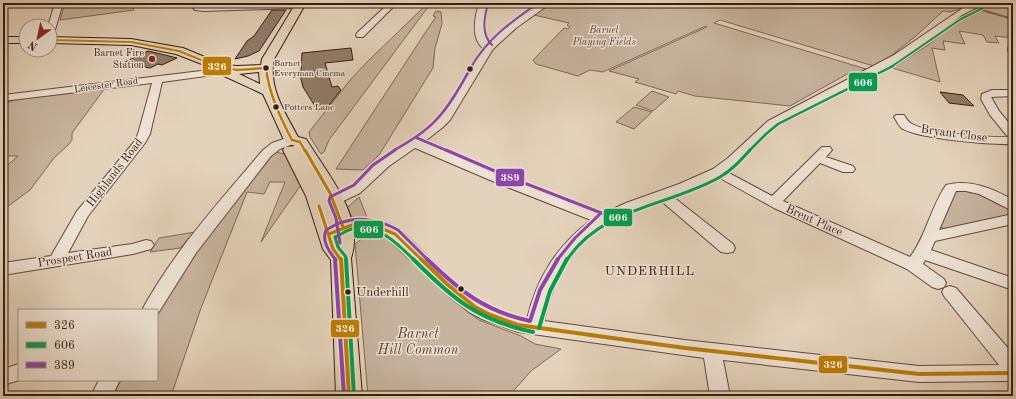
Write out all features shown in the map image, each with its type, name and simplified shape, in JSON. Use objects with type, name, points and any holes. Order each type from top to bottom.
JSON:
[{"type":"main road","points":[[300,5],[267,62],[266,82],[269,92],[292,140],[289,146],[325,202],[338,232],[333,249],[341,258],[349,396]]},
{"type":"main road","points":[[3,40],[18,40]]},
{"type":"main road","points":[[58,40],[105,40],[144,44],[182,52],[269,92]]},
{"type":"main road","points":[[217,69],[267,62]]},
{"type":"street","points":[[54,18],[59,3]]},
{"type":"street","points":[[193,3],[198,8],[204,9],[300,5]]},
{"type":"street","points":[[360,35],[393,3]]},
{"type":"street","points":[[483,3],[480,17],[482,42],[484,46],[490,49]]},
{"type":"street","points":[[325,202],[357,188],[376,169],[436,128],[449,113],[481,59],[510,29],[547,3]]},
{"type":"street","points":[[534,327],[542,294],[550,277],[564,255],[581,235],[602,219],[619,209],[718,172],[732,161],[773,122],[886,63],[926,38],[970,7],[980,3]]},
{"type":"street","name":"Leicester Road","points":[[3,98],[217,69]]},
{"type":"street","name":"Highlands Road","points":[[56,261],[82,214],[139,143],[144,134],[158,78]]},
{"type":"street","points":[[1013,93],[992,93],[986,96],[986,99],[994,113],[1013,135]]},
{"type":"street","name":"Bryant Close","points":[[900,117],[905,125],[913,128],[960,137],[1013,140]]},
{"type":"street","points":[[152,309],[164,286],[193,245],[267,153],[276,146],[292,140]]},
{"type":"street","points":[[415,143],[502,180],[602,219]]},
{"type":"street","points":[[774,202],[822,154],[848,170]]},
{"type":"street","name":"Brent Place","points":[[718,172],[774,202],[917,259],[944,287],[1013,368]]},
{"type":"street","points":[[1013,207],[979,190],[965,186],[955,186],[949,190],[917,259],[1013,284]]},
{"type":"street","points":[[661,194],[727,248]]},
{"type":"street","points":[[928,237],[1013,219]]},
{"type":"street","points":[[338,232],[358,232],[369,227],[383,227],[395,234],[447,284],[476,307],[502,320],[534,327],[712,351],[918,374],[1013,374]]},
{"type":"street","name":"Prospect Road","points":[[3,269],[133,249],[146,245]]},
{"type":"street","points":[[712,351],[720,396]]},
{"type":"street","points":[[101,396],[109,381]]},
{"type":"green space","points":[[65,3],[130,3],[134,10],[60,20]]},
{"type":"green space","points":[[428,3],[431,3],[329,140],[324,152],[321,154],[310,137],[309,132],[351,79]]},
{"type":"green space","name":"Barnet Playing Fields","points":[[550,3],[978,3],[950,12],[943,11],[917,35],[877,67],[720,20],[714,23],[866,69],[857,74],[851,72],[790,106],[695,96],[678,91],[676,94],[635,82],[639,79],[609,71],[707,27],[706,26],[603,72],[590,70],[578,76],[536,64],[533,60],[564,28],[568,29],[570,27],[567,25],[569,23],[534,15]]},
{"type":"green space","points":[[1013,3],[1013,38],[995,36],[999,43],[987,42],[983,35],[959,31],[965,44],[943,41],[945,50],[932,48],[940,82],[892,68],[928,45],[969,11],[992,5],[987,4]]},
{"type":"green space","points":[[436,11],[441,12],[442,24],[435,48],[433,68],[379,155],[363,170],[336,169],[436,17],[433,16]]},
{"type":"green space","points":[[105,88],[72,133],[72,140],[69,144],[54,158],[30,190],[7,207],[3,214],[3,169],[18,156],[3,156],[3,104],[17,99]]},
{"type":"green space","points":[[652,91],[669,97],[653,111],[636,105]]},
{"type":"green space","points":[[634,107],[652,112],[634,129],[616,122]]},
{"type":"green space","points":[[275,152],[285,154],[301,185],[261,242],[285,182],[270,182],[264,194],[247,192],[201,308],[171,396],[112,396],[120,381],[158,381],[158,310],[171,285]]},
{"type":"green space","points":[[971,190],[1007,207],[1010,210],[1009,214],[1001,218],[947,230],[939,226],[954,191]]},
{"type":"green space","points":[[359,197],[368,220],[352,217],[347,210],[348,207]]},
{"type":"green space","points":[[195,232],[180,248],[150,252],[159,238]]},
{"type":"green space","name":"Barnet Hill Common","points":[[375,234],[385,237],[450,298],[479,320],[521,336],[535,344],[561,349],[531,371],[509,396],[368,396],[355,244],[364,237]]},
{"type":"building","points":[[272,10],[286,10],[259,51],[248,56],[235,59],[247,41],[254,36]]},
{"type":"building","points":[[351,48],[353,60],[325,63],[332,87],[338,86],[341,90],[326,109],[318,111],[303,87],[299,71],[301,71],[302,53]]},
{"type":"building","name":"Barnet Fire Station","points":[[148,51],[177,58],[162,65],[158,64],[150,68],[123,63]]},
{"type":"building","points":[[940,92],[963,95],[974,106],[949,103]]},
{"type":"waterway","points":[[957,3],[1013,19]]},
{"type":"transit line","name":"389","points":[[340,243],[336,218],[329,201],[330,197],[354,185],[373,165],[428,128],[437,120],[445,110],[482,49],[507,25],[538,3]]},
{"type":"transit line","name":"389","points":[[488,4],[484,20],[484,32],[488,41],[492,45]]},
{"type":"transit line","name":"606","points":[[539,328],[550,291],[561,268],[577,247],[601,227],[633,211],[686,192],[720,177],[728,172],[778,124],[889,68],[910,55],[950,26],[983,8]]},
{"type":"transit line","name":"326","points":[[58,40],[131,42],[179,51],[222,68],[237,70],[266,68],[269,87],[283,122],[292,140],[300,142],[330,193],[340,215],[343,227]]},
{"type":"transit line","name":"389","points":[[417,138],[504,175],[604,214]]},
{"type":"transit line","name":"326","points":[[319,206],[333,249],[341,258],[349,396]]},
{"type":"transit line","name":"389","points":[[344,396],[336,260],[325,242],[324,234],[326,230],[338,223],[359,219],[387,224],[398,230],[442,274],[474,299],[491,309],[509,316],[530,321],[540,290],[555,262],[586,226],[599,215]]},
{"type":"transit line","name":"326","points":[[329,234],[346,226],[358,224],[378,227],[390,231],[395,234],[447,284],[475,307],[488,314],[518,325],[685,348],[919,374],[1013,373]]},
{"type":"transit line","name":"606","points":[[354,396],[346,257],[338,247],[335,237],[350,230],[367,229],[392,238],[439,284],[471,310],[489,320],[510,327],[533,332]]},
{"type":"place","name":"Barnet Fire Station","points":[[152,59]]},
{"type":"place","name":"Barnet Everyman Cinema","points":[[266,68]]},
{"type":"place","name":"Potters Lane","points":[[276,107]]},
{"type":"place","name":"Underhill","points":[[348,292]]},
{"type":"district","name":"UNDERHILL","points":[[650,271]]}]
